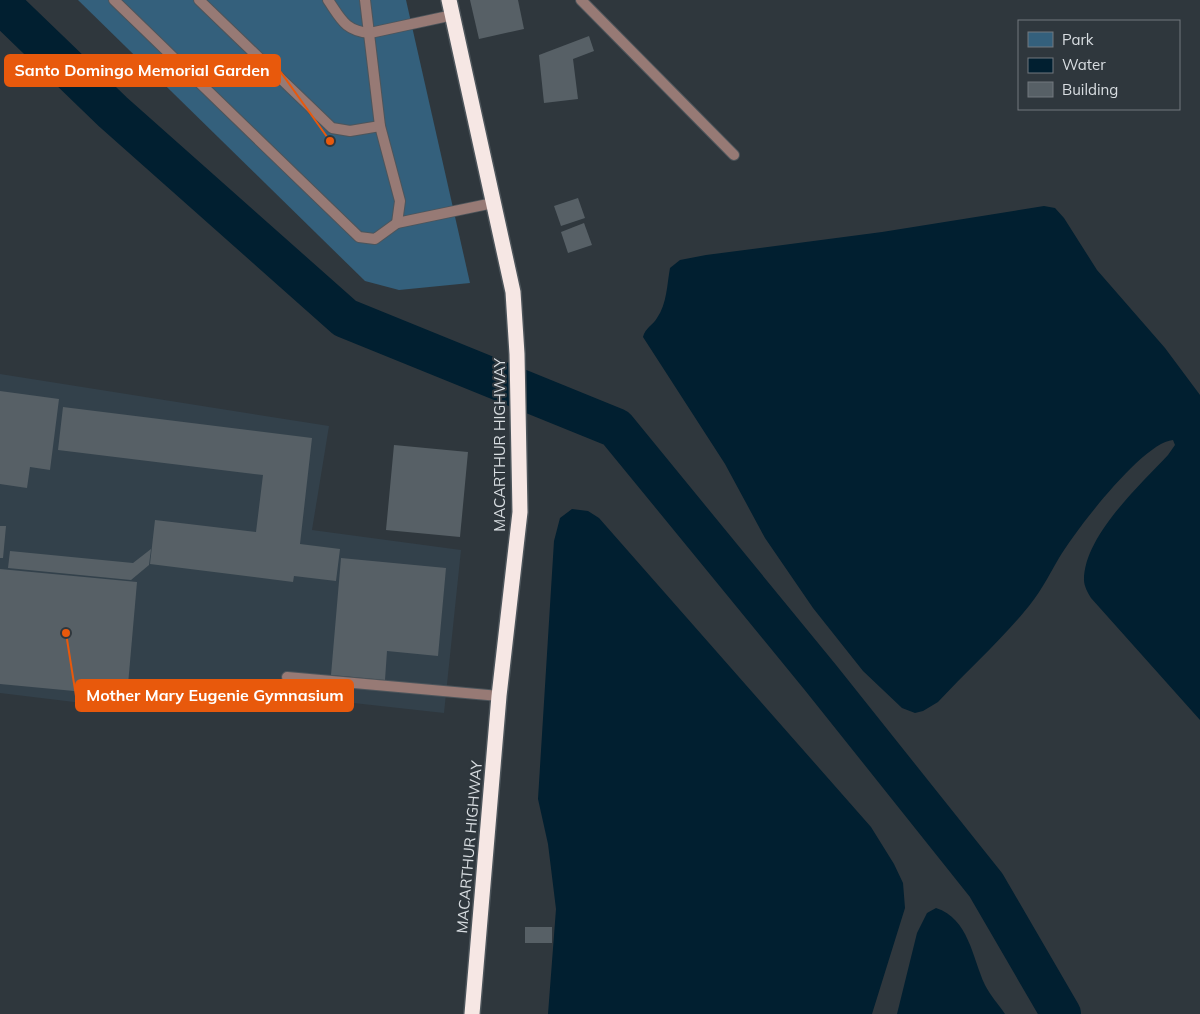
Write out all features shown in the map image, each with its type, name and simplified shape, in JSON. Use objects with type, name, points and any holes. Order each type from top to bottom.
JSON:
[{"type":"highway","name":"MACARTHUR HIGHWAY","points":[[450,0],[513,292],[520,512],[499,696],[472,1014]]},
{"type":"lane","points":[[114,0],[359,237],[375,239],[397,223],[493,203]]},
{"type":"lane","points":[[199,0],[332,128],[350,131],[380,126]]},
{"type":"lane","points":[[328,0],[347,27],[358,32],[370,33],[453,15]]},
{"type":"lane","points":[[364,0],[370,33],[380,126],[400,201],[397,223]]},
{"type":"lane","points":[[582,0],[734,155]]},
{"type":"lane","points":[[287,677],[499,696]]},
{"type":"shaded area","points":[[0,374],[329,426],[312,530],[461,550],[444,713],[144,680],[140,710],[0,693]]},
{"type":"green space","points":[[78,0],[406,0],[470,283],[399,290],[365,281]]},
{"type":"water","points":[[1044,206],[1055,208],[1064,218],[1097,270],[1165,348],[1200,395],[1200,720],[1091,598],[1084,582],[1086,563],[1103,529],[1129,496],[1168,455],[1175,445],[1173,440],[1160,445],[1145,455],[1128,471],[1079,528],[1043,586],[1014,624],[938,702],[923,711],[915,713],[902,708],[863,671],[813,608],[765,538],[725,464],[643,337],[645,331],[657,318],[663,307],[670,268],[680,260],[882,232]]},
{"type":"water","points":[[572,509],[588,511],[599,518],[871,827],[894,864],[903,883],[905,908],[872,1014],[548,1014],[556,909],[548,844],[538,799],[554,541],[560,518]]},
{"type":"water","points":[[936,908],[947,913],[963,930],[985,985],[1005,1014],[897,1014],[917,933],[927,913]]},
{"type":"building","points":[[470,0],[518,0],[524,29],[479,39]]},
{"type":"building","points":[[589,36],[594,51],[573,59],[578,99],[544,103],[539,55]]},
{"type":"building","points":[[578,198],[585,218],[561,226],[554,206]]},
{"type":"building","points":[[584,223],[592,245],[568,253],[561,232]]},
{"type":"building","points":[[0,391],[59,399],[50,470],[30,467],[27,488],[0,484]]},
{"type":"building","points":[[63,407],[312,438],[300,544],[340,549],[336,581],[294,576],[293,582],[150,564],[155,520],[256,532],[263,475],[58,450]]},
{"type":"building","points":[[394,445],[468,452],[460,537],[386,530]]},
{"type":"building","points":[[0,526],[6,526],[3,558],[0,558]]},
{"type":"building","points":[[151,549],[149,565],[131,580],[8,568],[10,551],[133,563]]},
{"type":"building","points":[[341,558],[446,568],[438,656],[387,651],[385,680],[331,675]]},
{"type":"building","points":[[0,569],[137,582],[127,696],[0,684]]},
{"type":"building","points":[[525,927],[552,927],[552,943],[525,943]]},
{"type":"waterway","points":[[0,3],[113,112],[345,318],[616,428],[820,677],[986,885],[1061,1014]]},
{"type":"place","name":"Santo Domingo Memorial Garden","points":[[330,141]]},
{"type":"place","name":"Mother Mary Eugenie Gymnasium","points":[[66,633]]}]
